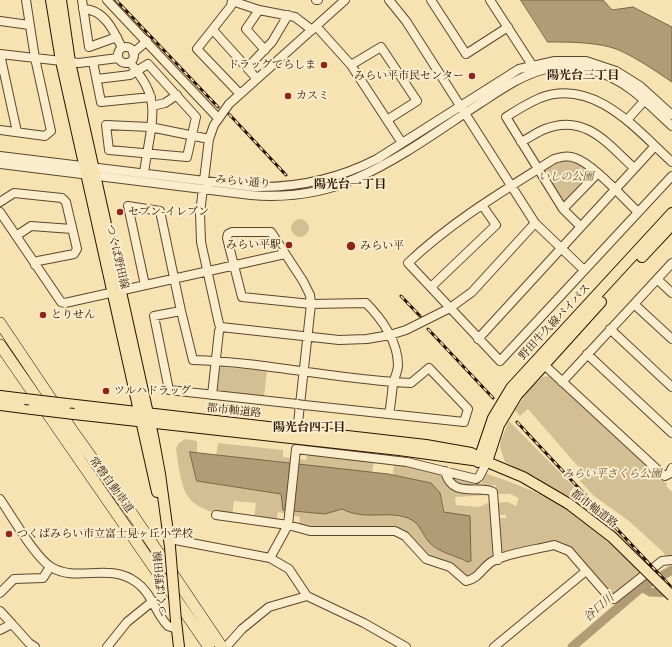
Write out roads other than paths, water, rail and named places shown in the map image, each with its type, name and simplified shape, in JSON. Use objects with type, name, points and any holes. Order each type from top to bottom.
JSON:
[{"type":"highway","name":"常磐自動車道","points":[[0,323],[226,646]]},
{"type":"highway","name":"常磐自動車道","points":[[0,345],[209,647]]},
{"type":"main road","name":"つくば野田線","points":[[51,0],[144,417],[157,493],[166,518],[170,543],[179,647]]},
{"type":"main road","name":"つくば野田線","points":[[60,0],[66,62]]},
{"type":"main road","name":"野田牛久線バイパス","points":[[481,460],[505,414],[540,362],[672,213]]},
{"type":"main road","name":"野田牛久線バイパス","points":[[540,362],[672,225]]},
{"type":"main road","name":"都市軸道路","points":[[0,396],[67,404],[144,417],[481,460],[523,478],[569,504],[612,537],[672,596]]},
{"type":"main road","name":"都市軸道路","points":[[0,405],[74,414],[144,417]]},
{"type":"street","points":[[0,130],[45,136],[51,131],[35,58],[26,0]]},
{"type":"street","points":[[82,0],[89,47],[117,38]]},
{"type":"street","points":[[107,0],[218,118]]},
{"type":"street","points":[[240,94],[197,49],[231,6],[232,0],[259,10],[288,15],[314,28],[351,65],[402,143]]},
{"type":"street","points":[[212,395],[222,327],[219,324],[199,228],[202,190],[209,139],[218,118],[240,94],[345,0]]},
{"type":"street","points":[[389,0],[406,21],[535,223],[584,270]]},
{"type":"street","points":[[430,0],[466,54],[508,27]]},
{"type":"street","points":[[490,0],[532,65]]},
{"type":"street","points":[[83,9],[91,9],[108,22],[122,48]]},
{"type":"street","points":[[259,10],[246,29],[265,50]]},
{"type":"street","points":[[247,68],[265,50],[280,31],[288,15]]},
{"type":"street","points":[[0,21],[29,25]]},
{"type":"street","points":[[213,30],[257,79]]},
{"type":"street","points":[[133,53],[148,42]]},
{"type":"street","points":[[17,132],[0,54],[66,62],[93,62],[118,58],[124,63],[130,62],[133,58],[133,53],[128,47],[122,48],[118,53],[118,58]]},
{"type":"street","points":[[351,65],[381,47],[417,101],[387,120]]},
{"type":"street","points":[[462,110],[504,78],[519,69],[555,60],[570,60],[599,65],[628,78],[640,86],[672,115]]},
{"type":"street","points":[[93,62],[101,102],[165,103],[177,95]]},
{"type":"street","points":[[130,62],[138,72],[151,102],[150,127],[144,173]]},
{"type":"street","points":[[97,79],[130,75],[138,72],[148,64],[196,117],[191,135],[187,157],[109,150],[106,126],[150,127],[191,135],[209,139]]},
{"type":"street","points":[[462,110],[518,80],[545,69],[583,68],[606,75],[627,86],[672,126]]},
{"type":"street","points":[[581,227],[564,209],[537,169],[506,118],[542,97],[566,94],[594,99],[608,105],[627,120],[672,162]]},
{"type":"street","points":[[627,120],[644,100]]},
{"type":"street","name":"みらい通り","points":[[0,164],[90,171],[144,173],[254,187],[281,187],[307,184],[350,172],[462,110]]},
{"type":"street","name":"みらい通り","points":[[0,156],[202,190],[266,196],[294,195],[335,186],[358,178],[383,166],[462,110]]},
{"type":"street","points":[[521,142],[545,129],[557,125],[579,126],[597,134],[634,168]]},
{"type":"street","points":[[478,339],[654,146]]},
{"type":"street","points":[[638,212],[581,160],[567,156],[554,159],[510,186],[428,244],[408,263],[500,361],[672,176]]},
{"type":"street","points":[[564,209],[597,174]]},
{"type":"street","points":[[0,202],[14,193],[62,198],[66,202],[77,250],[74,254],[38,262],[35,265]]},
{"type":"street","points":[[431,287],[496,225],[482,205]]},
{"type":"street","points":[[145,285],[128,206],[160,211],[193,360],[216,360],[304,372],[411,383],[429,368],[468,409],[464,422],[169,390],[154,316],[181,311]]},
{"type":"street","points":[[0,212],[61,302],[64,303],[285,254]]},
{"type":"street","points":[[222,327],[308,337],[352,340],[390,336],[414,327],[450,308],[472,292],[535,223]]},
{"type":"street","points":[[16,236],[31,226],[72,229]]},
{"type":"street","points":[[298,423],[308,337],[311,304],[310,295],[303,281],[271,232],[232,232],[228,234],[227,238],[242,296],[311,304],[366,303],[382,321],[390,336],[397,355],[398,367],[394,382],[390,414]]},
{"type":"street","points":[[562,382],[672,263]]},
{"type":"street","points":[[657,279],[672,293]]},
{"type":"street","points":[[634,304],[672,339]]},
{"type":"street","points":[[610,329],[672,387]]},
{"type":"street","points":[[587,354],[672,433]]},
{"type":"street","points":[[540,362],[661,473],[665,476],[669,474],[672,468]]},
{"type":"street","points":[[270,558],[288,524],[296,449],[407,462],[476,479],[479,477],[482,469],[481,460]]},
{"type":"street","points":[[445,471],[447,478],[454,485],[469,491],[490,491],[493,498],[498,560]]},
{"type":"street","points":[[0,499],[38,553],[50,567],[66,573],[108,572],[123,575],[142,587],[153,601],[165,623],[177,625]]},
{"type":"street","points":[[216,515],[288,524],[310,531],[395,531],[405,536],[426,559],[450,568],[466,581],[475,579],[488,566],[498,560],[554,545],[569,551],[609,597],[614,599],[662,561],[672,560]]},
{"type":"street","points":[[170,543],[270,558],[288,569],[307,596],[364,623],[406,647]]},
{"type":"street","points":[[0,592],[14,579],[43,578],[50,567]]},
{"type":"street","points":[[494,647],[586,571]]},
{"type":"street","points":[[226,646],[242,629],[270,607],[307,596]]},
{"type":"street","points":[[108,647],[127,622],[153,601]]},
{"type":"street","points":[[0,611],[29,646]]},
{"type":"street","points":[[0,630],[12,624]]},
{"type":"waterway","name":"谷口川","points":[[572,647],[642,587],[672,570]]},
{"type":"waterway","name":"谷口川","points":[[642,587],[650,592],[672,593]]},
{"type":"railway","points":[[116,0],[218,107]]},
{"type":"railway","points":[[229,114],[286,175]]},
{"type":"railway","points":[[401,296],[420,316]]},
{"type":"railway","points":[[428,329],[493,398]]},
{"type":"railway","points":[[517,422],[672,588]]},
{"type":"place","name":"ドラッグてらしま","points":[[324,65]]},
{"type":"place","name":"みらい平市民センター","points":[[472,76]]},
{"type":"place","name":"カスミ","points":[[288,96]]},
{"type":"place","name":"セブン-イレブン","points":[[120,212]]},
{"type":"place","name":"みらい平駅","points":[[289,245]]},
{"type":"place","name":"みらい平","points":[[351,246]]},
{"type":"place","name":"とりせん","points":[[43,315]]},
{"type":"place","name":"ツルハドラッグ","points":[[106,391]]},
{"type":"place","name":"つくばみらい市立富士見ヶ丘小学校","points":[[9,534]]},
{"type":"district","name":"陽光台三丁目","points":[[583,76]]},
{"type":"district","name":"陽光台一丁目","points":[[350,185]]},
{"type":"district","name":"陽光台四丁目","points":[[309,428]]},
{"type":"park label","name":"いしの公園","points":[[566,177]]},
{"type":"park label","name":"みらい平さくら公園","points":[[612,474]]}]
